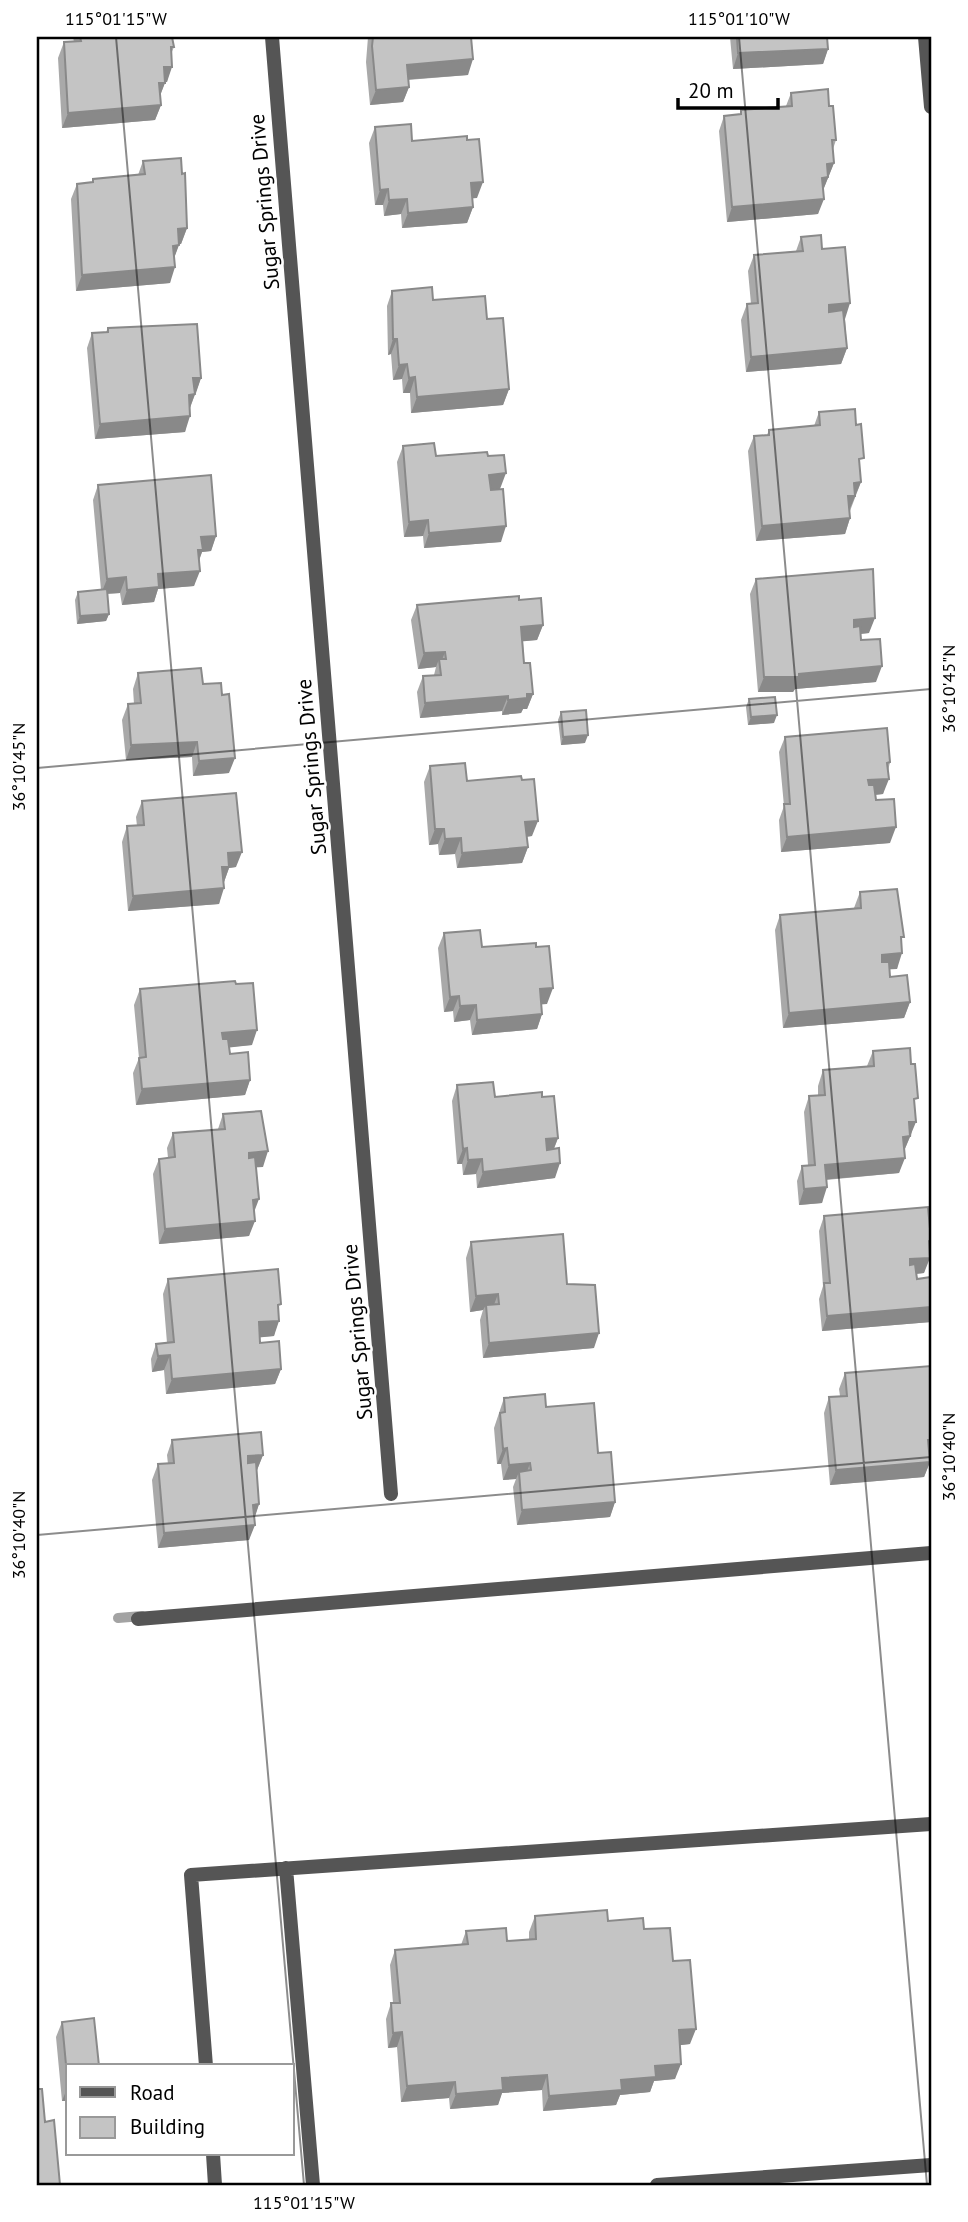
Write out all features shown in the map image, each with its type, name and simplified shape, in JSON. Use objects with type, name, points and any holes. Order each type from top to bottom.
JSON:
[{"type":"street","name":"Sugar Springs Drive","points":[[272,37],[391,1494]]},
{"type":"street","points":[[925,37],[931,107]]},
{"type":"street","points":[[138,1619],[931,1553]]},
{"type":"street","points":[[206,2064],[191,1875],[931,1824]]},
{"type":"street","points":[[286,1868],[313,2185]]},
{"type":"street","points":[[213,2156],[215,2185]]},
{"type":"street","points":[[657,2185],[931,2165]]},
{"type":"building","points":[[80,37],[172,37],[172,67],[164,67],[165,83],[159,83],[161,105],[68,113],[64,42],[81,41]]},
{"type":"building","points":[[373,37],[471,37],[473,59],[407,65],[409,87],[376,90]]},
{"type":"building","points":[[737,37],[827,37],[828,49],[738,53]]},
{"type":"building","points":[[828,89],[829,106],[833,106],[836,140],[832,140],[834,163],[827,164],[828,177],[822,178],[824,199],[732,207],[724,116],[741,114],[741,110],[792,106],[791,93]]},
{"type":"building","points":[[411,124],[412,141],[467,136],[467,140],[479,139],[483,182],[471,183],[473,207],[408,213],[407,199],[389,200],[388,189],[380,190],[375,127]]},
{"type":"building","points":[[181,158],[182,174],[185,173],[187,228],[178,229],[179,245],[173,246],[175,267],[82,275],[77,184],[93,182],[93,179],[145,174],[143,161]]},
{"type":"building","points":[[821,235],[822,249],[845,247],[850,303],[829,305],[829,312],[843,310],[847,348],[751,357],[747,304],[758,303],[754,255],[803,251],[801,237]]},
{"type":"building","points":[[432,287],[433,300],[485,296],[487,319],[503,318],[509,389],[417,397],[415,377],[409,378],[407,364],[399,365],[397,339],[393,339],[392,291]]},
{"type":"building","points":[[197,324],[201,378],[193,378],[195,394],[189,395],[190,416],[100,424],[92,333],[108,332],[108,328]]},
{"type":"building","points":[[855,409],[856,425],[861,424],[864,458],[859,459],[861,482],[854,483],[855,496],[848,496],[850,518],[762,526],[754,436],[769,435],[769,430],[820,425],[819,412]]},
{"type":"building","points":[[434,443],[436,456],[487,452],[488,456],[504,455],[506,473],[489,475],[491,490],[503,489],[506,526],[429,533],[428,520],[409,522],[403,446]]},
{"type":"building","points":[[211,475],[216,536],[201,537],[203,550],[198,550],[200,571],[158,574],[159,587],[127,590],[126,577],[107,579],[98,485]]},
{"type":"building","points":[[873,569],[875,618],[854,620],[854,627],[860,626],[861,640],[880,639],[882,666],[799,674],[799,677],[764,677],[756,579]]},
{"type":"building","points":[[107,589],[109,614],[80,616],[78,592]]},
{"type":"building","points":[[519,596],[519,600],[541,598],[543,625],[521,627],[524,663],[530,663],[533,694],[527,694],[527,698],[508,700],[508,696],[425,703],[423,676],[441,675],[439,659],[446,659],[445,652],[424,653],[417,605]]},
{"type":"building","points":[[201,668],[203,684],[221,683],[222,695],[229,694],[235,758],[199,761],[197,742],[131,745],[128,704],[141,703],[138,673]]},
{"type":"building","points":[[775,697],[777,715],[751,717],[749,699]]},
{"type":"building","points":[[586,710],[588,735],[563,737],[561,712]]},
{"type":"building","points":[[887,728],[889,779],[868,780],[869,785],[874,785],[876,800],[894,799],[896,827],[787,837],[784,804],[790,804],[785,737]]},
{"type":"building","points":[[465,763],[467,781],[521,776],[522,780],[534,779],[538,821],[525,822],[528,847],[462,853],[461,838],[445,839],[444,829],[435,829],[430,766]]},
{"type":"building","points":[[236,793],[242,852],[228,853],[229,867],[222,867],[224,888],[133,896],[127,826],[144,825],[142,801]]},
{"type":"building","points":[[897,889],[904,937],[901,937],[902,953],[882,955],[882,962],[889,962],[890,977],[907,975],[910,1002],[789,1013],[780,915],[861,908],[860,892]]},
{"type":"building","points":[[480,930],[482,947],[536,943],[536,947],[549,946],[553,988],[540,989],[542,1014],[477,1020],[476,1005],[460,1006],[459,996],[450,997],[444,933]]},
{"type":"building","points":[[235,981],[236,984],[253,983],[257,1030],[222,1033],[223,1039],[228,1039],[230,1054],[248,1052],[250,1080],[142,1089],[139,1058],[146,1057],[140,989]]},
{"type":"building","points":[[910,1048],[911,1064],[915,1064],[918,1098],[914,1099],[916,1122],[909,1122],[910,1136],[903,1137],[905,1158],[825,1165],[827,1187],[804,1189],[802,1166],[815,1165],[809,1096],[825,1095],[823,1070],[874,1066],[873,1051]]},
{"type":"building","points":[[493,1082],[495,1097],[542,1092],[542,1097],[554,1096],[558,1138],[546,1139],[547,1150],[559,1148],[560,1163],[483,1172],[482,1159],[468,1160],[467,1148],[463,1149],[457,1085]]},
{"type":"building","points":[[261,1111],[268,1151],[249,1153],[249,1158],[255,1157],[259,1199],[253,1200],[255,1221],[165,1229],[159,1159],[175,1157],[173,1133],[225,1129],[223,1114]]},
{"type":"building","points":[[928,1207],[930,1258],[910,1259],[910,1265],[915,1264],[917,1279],[931,1277],[931,1307],[827,1316],[824,1283],[830,1283],[824,1216]]},
{"type":"building","points":[[563,1234],[567,1284],[595,1285],[599,1333],[489,1343],[486,1305],[499,1304],[498,1294],[476,1296],[471,1242]]},
{"type":"building","points":[[278,1269],[281,1304],[278,1305],[279,1321],[259,1322],[260,1343],[279,1341],[281,1369],[172,1379],[170,1355],[158,1356],[156,1344],[174,1342],[168,1279]]},
{"type":"building","points":[[931,1366],[931,1440],[928,1440],[930,1462],[836,1470],[829,1397],[847,1396],[845,1373]]},
{"type":"building","points":[[545,1394],[546,1407],[594,1403],[598,1453],[611,1452],[615,1502],[522,1510],[519,1472],[531,1470],[530,1463],[509,1465],[507,1448],[503,1449],[500,1413],[505,1412],[504,1398]]},
{"type":"building","points":[[261,1432],[263,1455],[248,1456],[248,1463],[256,1462],[259,1504],[253,1505],[255,1525],[164,1533],[158,1464],[174,1463],[172,1440]]},
{"type":"building","points":[[607,1910],[608,1921],[643,1918],[644,1929],[670,1928],[673,1961],[690,1960],[696,2029],[679,2030],[681,2064],[655,2066],[656,2077],[621,2080],[622,2090],[549,2096],[547,2075],[502,2078],[503,2090],[456,2094],[455,2082],[407,2086],[402,2032],[393,2033],[391,2003],[400,2003],[395,1950],[468,1944],[466,1931],[506,1928],[507,1941],[536,1939],[535,1916]]},
{"type":"building","points":[[94,2018],[99,2064],[66,2065],[62,2022]]},
{"type":"building","points":[[37,2089],[42,2089],[45,2122],[54,2120],[60,2185],[37,2185]]},
{"type":"waterway","points":[[118,1618],[142,1616]]}]
